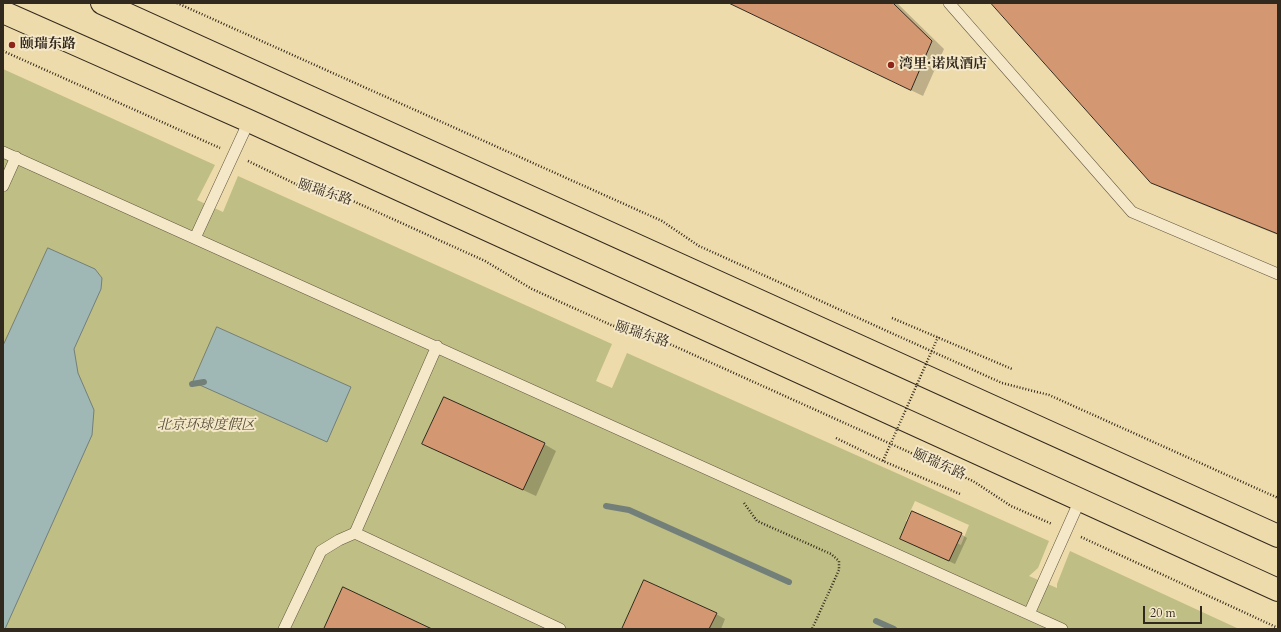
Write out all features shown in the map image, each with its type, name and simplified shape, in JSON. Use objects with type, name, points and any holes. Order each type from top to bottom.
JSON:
[{"type":"main road","points":[[102,3],[1278,536]]},
{"type":"main road","name":"颐瑞东路","points":[[3,12],[249,121],[1278,590]]},
{"type":"lane","points":[[949,3],[1132,212],[1278,274]]},
{"type":"lane","points":[[195,238],[249,121]]},
{"type":"lane","points":[[3,152],[437,346],[1062,629]]},
{"type":"lane","points":[[3,186],[16,157]]},
{"type":"lane","points":[[284,629],[321,552],[338,540],[355,533],[437,346]]},
{"type":"lane","points":[[1029,614],[1080,500]]},
{"type":"lane","points":[[355,533],[560,629]]},
{"type":"path","points":[[177,3],[662,221],[699,246],[1002,383],[1049,395],[1278,498]]},
{"type":"path","name":"颐瑞东路","points":[[3,51],[234,154],[304,188],[342,196],[486,261],[532,289],[611,325],[663,341],[815,409],[973,481],[1011,506],[1278,628]]},
{"type":"path","points":[[892,318],[1012,369]]},
{"type":"path","points":[[883,461],[938,337]]},
{"type":"path","points":[[836,438],[883,461],[960,494]]},
{"type":"path","points":[[741,500],[757,521],[831,554],[839,561],[839,570],[812,629]]},
{"type":"green space","name":"北京环球度假区","points":[[3,69],[215,165],[197,200],[223,212],[238,176],[612,344],[596,381],[612,388],[627,353],[1049,541],[1038,568],[1029,576],[1057,588],[1057,584],[1070,551],[1239,629],[3,629]],"holes":[[[915,501],[969,525],[961,545],[906,521]]]},
{"type":"water","points":[[48,248],[95,269],[102,278],[101,289],[74,349],[78,373],[94,410],[92,435],[5,629],[3,629],[3,346]]},
{"type":"water","points":[[217,327],[351,387],[327,442],[193,382]]},
{"type":"building","name":"湾里·诺岚酒店","points":[[729,3],[893,3],[932,41],[911,90]]},
{"type":"building","points":[[991,3],[1278,3],[1278,234],[1151,183]]},
{"type":"building","points":[[444,397],[545,443],[523,490],[422,444]]},
{"type":"building","points":[[912,511],[962,533],[949,561],[900,539]]},
{"type":"building","points":[[644,580],[717,613],[709,629],[622,629]]},
{"type":"building","points":[[343,587],[432,629],[324,629]]},
{"type":"waterway","points":[[192,384],[204,382]]},
{"type":"waterway","points":[[606,506],[629,510],[789,582]]},
{"type":"waterway","points":[[876,621],[894,629]]},
{"type":"place","name":"颐瑞东路","points":[[12,45]]},
{"type":"place","name":"湾里·诺岚酒店","points":[[891,65]]}]
